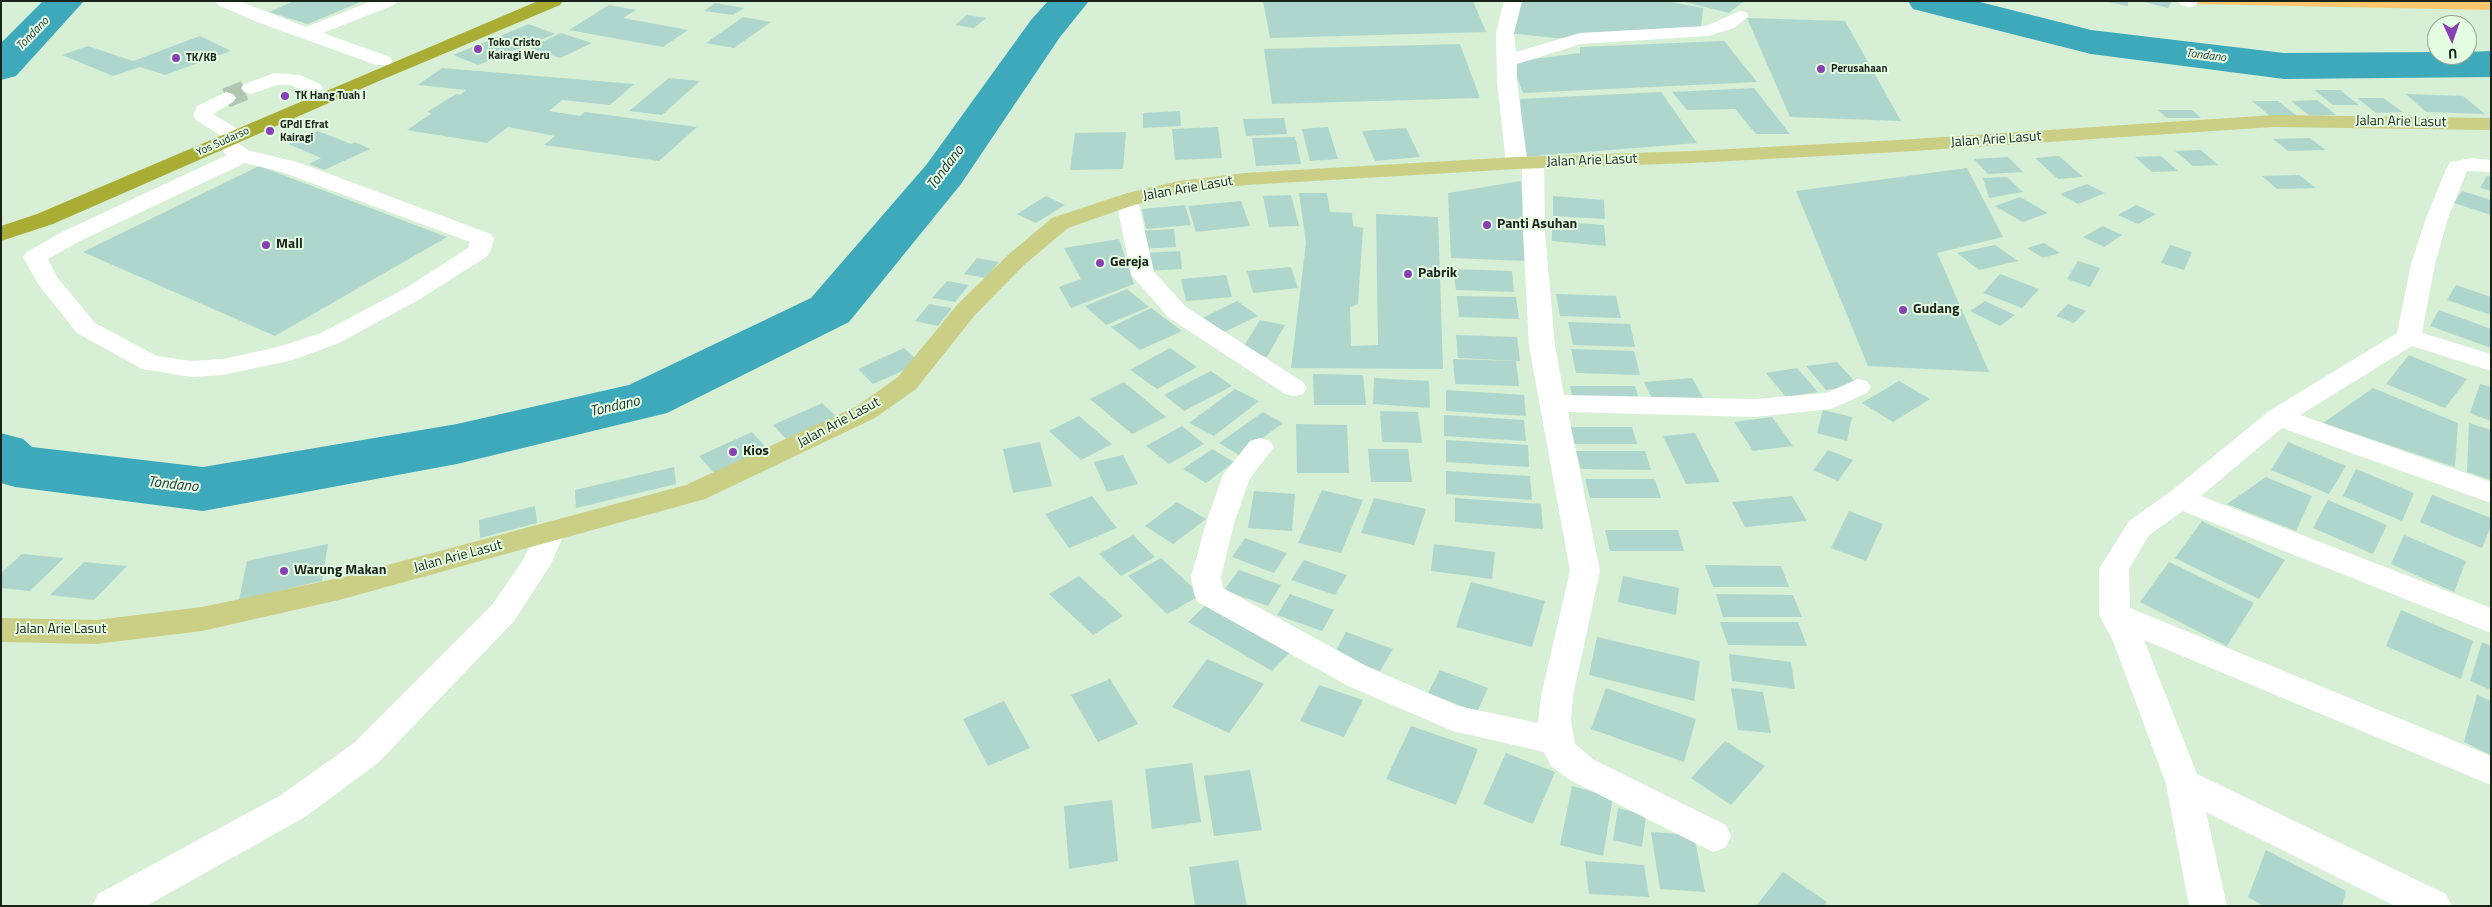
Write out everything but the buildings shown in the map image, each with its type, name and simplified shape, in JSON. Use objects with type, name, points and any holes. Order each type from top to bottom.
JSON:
[{"type":"highway","name":"Yos Sudarso","points":[[11,211],[231,141],[314,88],[529,1]]},
{"type":"highway","name":"Yos Sudarso","points":[[1,234],[45,219],[231,141],[409,61],[554,1]]},
{"type":"main road","name":"Jalan Arie Lasut","points":[[1,630],[96,632],[202,619],[339,589],[695,492],[866,412],[907,383],[966,310],[1016,260],[1060,223],[1127,200],[1179,188],[1245,179],[1525,163],[1898,146],[2274,121],[2491,124]]},
{"type":"street","points":[[224,1],[383,61]]},
{"type":"street","points":[[306,33],[388,1]]},
{"type":"street","points":[[1513,1],[1505,33],[1510,116],[1525,163],[1534,232],[1542,346],[1586,571],[1558,696],[1554,720],[1557,741],[1563,756],[1582,770],[1713,836]]},
{"type":"street","points":[[1508,60],[1580,39],[1708,31],[1728,24],[1740,16]]},
{"type":"street","points":[[251,88],[275,79],[293,79],[314,88]]},
{"type":"street","points":[[226,98],[203,112],[203,116],[231,141],[289,167],[483,239],[478,252],[412,294],[330,338],[284,354],[223,367],[191,369],[151,363],[86,328],[46,279],[35,257],[231,141]]},
{"type":"street","points":[[2208,906],[2183,784],[2128,641],[2115,615],[2114,568],[2139,528],[2180,500],[2278,417],[2408,337],[2422,264],[2437,218],[2458,167],[2472,164],[2491,166]]},
{"type":"street","points":[[1127,200],[1143,274],[1177,312],[1294,388]]},
{"type":"street","points":[[2408,337],[2491,362]]},
{"type":"street","points":[[1553,403],[1755,408],[1830,401],[1858,387]]},
{"type":"street","points":[[2278,417],[2491,493]]},
{"type":"street","points":[[1260,447],[1237,475],[1221,520],[1206,577],[1209,594],[1359,677],[1453,718],[1557,741]]},
{"type":"street","points":[[2180,500],[2491,621]]},
{"type":"street","points":[[112,906],[293,806],[366,753],[503,613],[536,564],[550,532]]},
{"type":"street","points":[[2115,615],[2491,771]]},
{"type":"street","points":[[2183,784],[2433,906]]},
{"type":"shaded area","points":[[2191,1],[2491,1],[2491,10],[2194,4]]},
{"type":"waterway","name":"Tondano","points":[[1,67],[65,1]]},
{"type":"waterway","name":"Tondano","points":[[1,453],[15,466],[203,489],[457,444],[646,400],[830,310],[944,174],[1045,29],[1070,1]]},
{"type":"waterway","name":"Tondano","points":[[1927,1],[2091,42],[2284,66],[2491,64]]},
{"type":"tunnel","points":[[226,98],[251,88]]},
{"type":"place","name":"Toko Cristo Kairagi Weru","points":[[478,49]]},
{"type":"place","name":"TK/KB","points":[[176,58]]},
{"type":"place","name":"Perusahaan","points":[[1821,69]]},
{"type":"place","name":"TK Hang Tuah I","points":[[285,96]]},
{"type":"place","name":"GPdI Efrat Kairagi","points":[[270,131]]},
{"type":"place","name":"Panti Asuhan","points":[[1487,225]]},
{"type":"place","name":"Mall","points":[[266,245]]},
{"type":"place","name":"Gereja","points":[[1100,263]]},
{"type":"place","name":"Pabrik","points":[[1408,274]]},
{"type":"place","name":"Gudang","points":[[1903,310]]},
{"type":"place","name":"Kios","points":[[733,452]]},
{"type":"place","name":"Warung Makan","points":[[284,571]]}]
